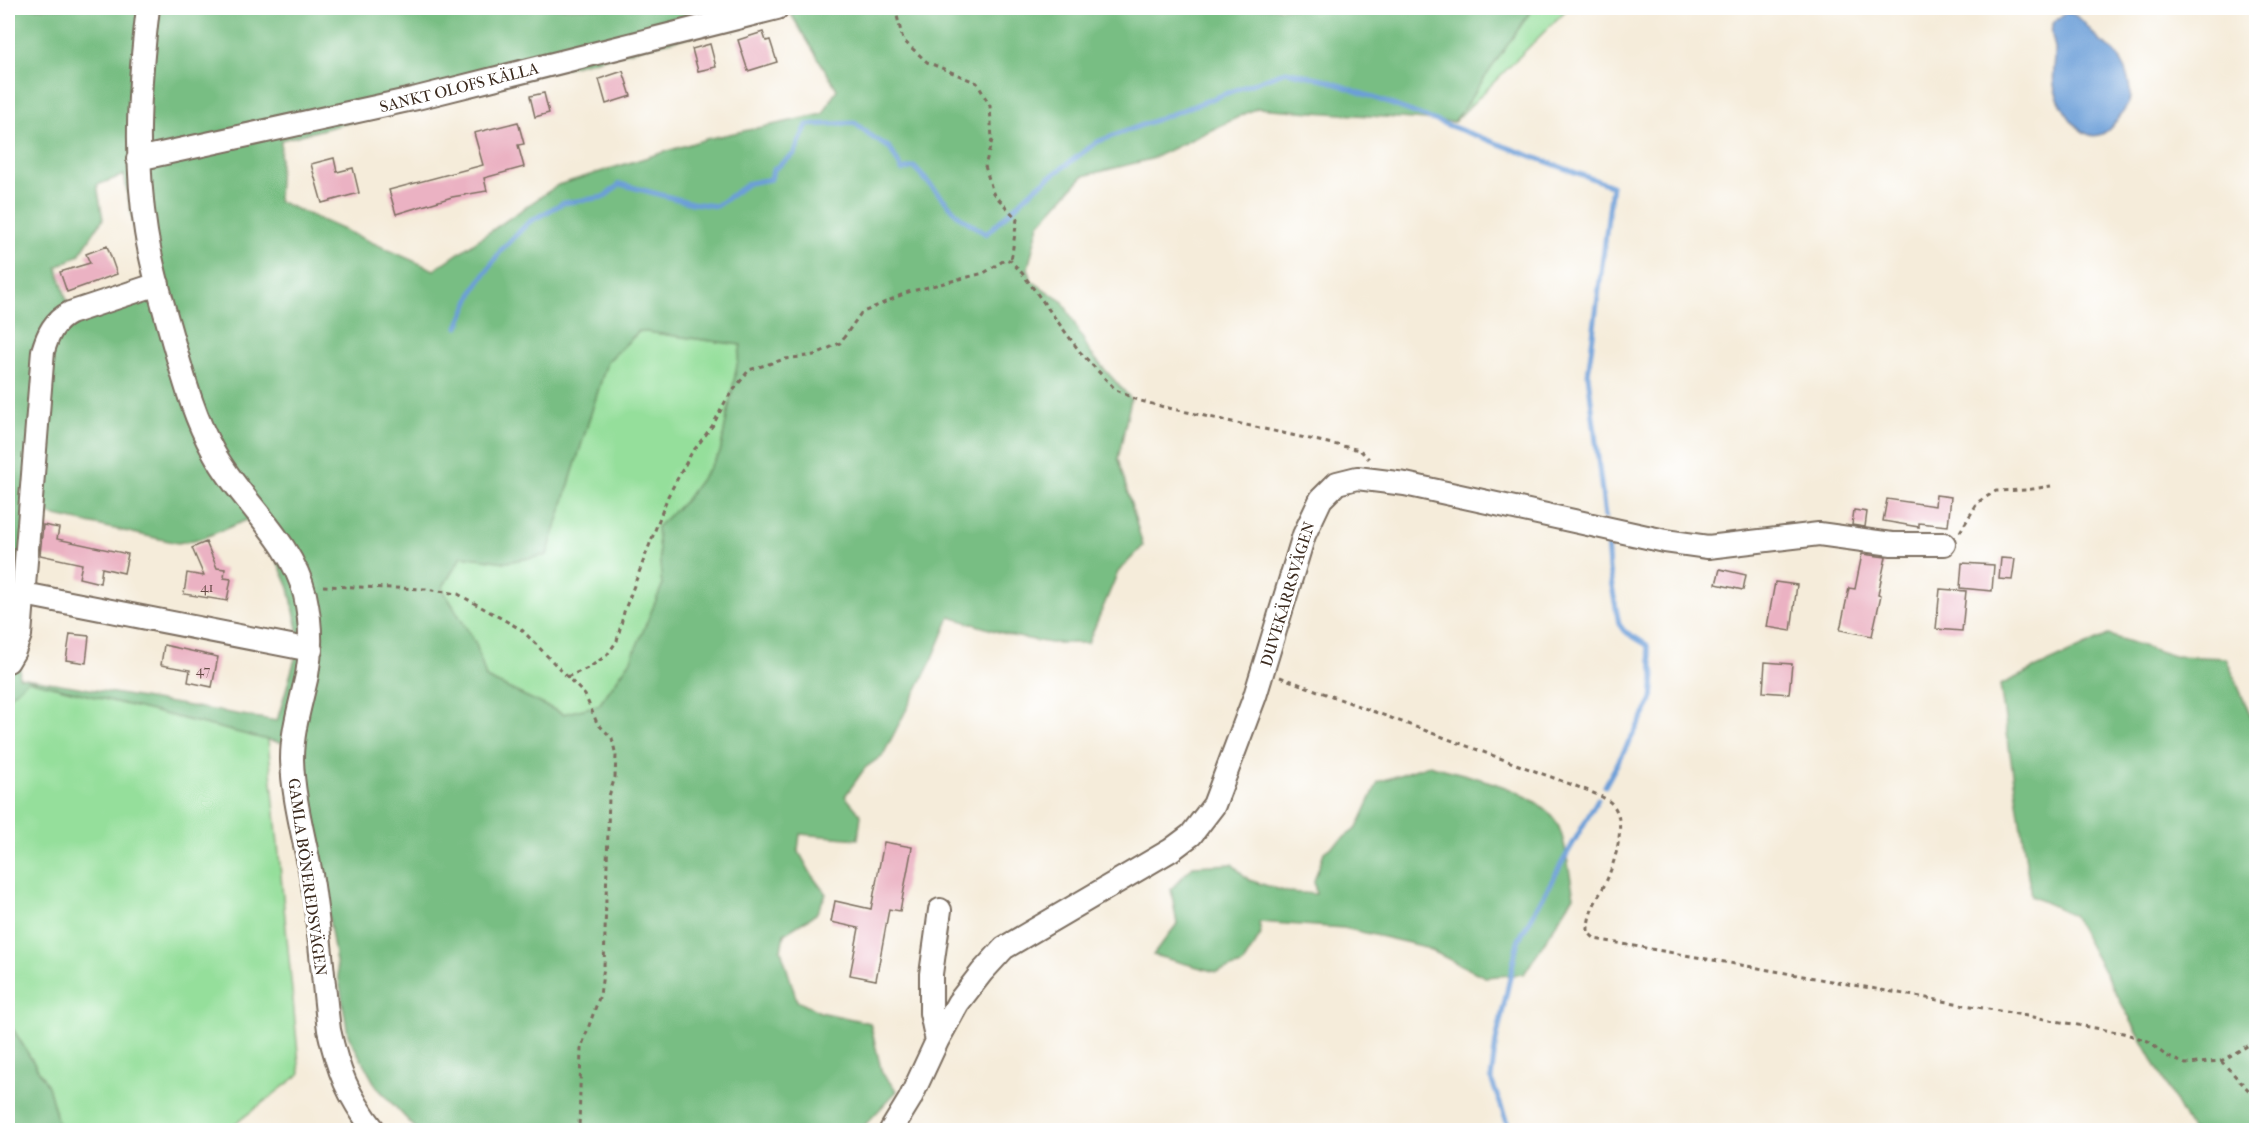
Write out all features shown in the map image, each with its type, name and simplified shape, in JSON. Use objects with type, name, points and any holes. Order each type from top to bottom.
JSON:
[{"type":"street","name":"GAMLA BÖNEREDSVÄGEN","points":[[148,8],[140,79],[138,159],[146,234],[186,385],[200,425],[217,459],[279,542],[303,588],[308,610],[310,650],[293,737],[295,795],[312,882],[332,1046],[338,1070],[349,1093],[374,1131]]},
{"type":"street","name":"SANKT OLOFS KÄLLA","points":[[138,159],[428,96],[777,8]]},
{"type":"street","points":[[8,661],[20,635],[43,351],[46,339],[60,318],[70,313],[158,284]]},
{"type":"street","name":"DUVEKÄRRSVÄGEN","points":[[891,1131],[910,1099],[958,1003],[1004,948],[1171,850],[1191,835],[1214,805],[1224,784],[1263,671],[1311,514],[1321,499],[1337,483],[1357,478],[1405,484],[1665,541],[1708,547],[1819,534],[1892,544],[1944,544]]},
{"type":"street","points":[[24,594],[310,650]]},
{"type":"street","points":[[937,1041],[931,1012],[931,975],[940,910]]},
{"type":"path","points":[[895,8],[903,40],[927,62],[977,84],[990,106],[992,140],[985,166],[993,193],[1017,219],[1011,261]]},
{"type":"path","points":[[567,677],[590,667],[607,655],[617,641],[624,612],[668,496],[691,454],[713,425],[726,400],[749,370],[785,359],[814,355],[840,343],[861,313],[908,292],[984,273],[1006,259],[1011,261],[1080,352],[1116,390],[1137,400],[1164,407],[1360,450],[1368,457],[1369,463],[1365,479]]},
{"type":"path","points":[[1944,544],[1959,534],[1978,502],[1996,491],[2051,486]]},
{"type":"path","points":[[303,588],[320,586],[415,589],[458,594],[522,630],[585,695],[597,723],[612,738],[616,756],[615,777],[609,796],[604,967],[600,995],[581,1048],[579,1131]]},
{"type":"path","points":[[1263,671],[1589,791],[1612,804],[1618,814],[1616,850],[1610,873],[1587,920],[1588,932],[1595,939],[2123,1033],[2148,1041],[2166,1056],[2186,1064],[2222,1061],[2256,1041]]},
{"type":"path","points":[[2222,1061],[2256,1098]]},
{"type":"green space","points":[[8,8],[1533,8],[1454,122],[1257,108],[1151,159],[1083,176],[1039,224],[1028,268],[1032,281],[1063,302],[1091,354],[1131,399],[1118,459],[1143,546],[1118,572],[1088,643],[1050,643],[1012,636],[950,617],[933,658],[883,755],[865,768],[845,796],[861,815],[858,839],[800,834],[798,850],[813,877],[826,894],[816,914],[784,934],[781,950],[797,1001],[820,1012],[870,1023],[882,1073],[897,1091],[860,1130],[417,1130],[376,1086],[348,1035],[301,746],[268,740],[28,680],[8,698]],"holes":[[[789,11],[837,89],[823,114],[706,139],[558,185],[434,270],[278,201],[281,140]],[[124,175],[144,281],[68,305],[57,267],[79,255],[103,219],[97,185]],[[639,331],[741,345],[720,453],[685,501],[657,527],[662,586],[631,660],[599,705],[563,714],[486,678],[476,644],[442,588],[462,556],[506,562],[547,555],[607,362]],[[38,512],[178,543],[203,538],[247,520],[276,558],[289,588],[298,629],[295,659],[277,721],[19,677]]]},
{"type":"green space","points":[[1533,8],[1568,8],[1454,122]]},
{"type":"green space","points":[[640,331],[741,345],[720,453],[685,501],[657,527],[662,586],[631,660],[599,705],[564,714],[486,678],[476,644],[442,588],[462,556],[506,562],[547,555],[607,362]]},
{"type":"green space","points":[[2108,635],[2174,656],[2226,658],[2256,729],[2256,1130],[2191,1130],[2073,915],[2031,896],[2000,685]]},
{"type":"green space","points":[[27,680],[268,740],[300,1074],[227,1130],[60,1130],[48,1086],[8,1021],[8,698]]},
{"type":"green space","points":[[1429,765],[1515,791],[1544,809],[1559,826],[1574,896],[1524,974],[1485,977],[1422,946],[1344,928],[1259,922],[1261,934],[1242,965],[1216,972],[1153,955],[1177,924],[1171,889],[1193,866],[1232,864],[1249,880],[1287,892],[1316,894],[1314,881],[1324,852],[1357,828],[1378,782]]},
{"type":"green space","points":[[8,1021],[48,1086],[60,1130],[8,1130]]},
{"type":"water","points":[[2065,13],[2079,18],[2100,41],[2118,55],[2127,75],[2130,90],[2129,102],[2111,128],[2099,135],[2091,135],[2076,126],[2056,92],[2052,26]]},
{"type":"building","points":[[763,32],[766,41],[770,40],[777,62],[748,71],[738,40]]},
{"type":"building","points":[[710,44],[716,67],[698,71],[692,49]]},
{"type":"building","points":[[623,71],[631,96],[606,104],[599,79]]},
{"type":"building","points":[[544,93],[549,113],[535,117],[530,96]]},
{"type":"building","points":[[518,122],[524,144],[518,145],[524,167],[484,178],[487,191],[452,197],[396,214],[389,190],[483,165],[474,133]]},
{"type":"building","points":[[334,158],[337,172],[353,168],[359,193],[322,203],[311,164]]},
{"type":"building","points":[[107,246],[117,274],[67,292],[60,272],[90,263],[86,254]]},
{"type":"building","points":[[1936,495],[1951,497],[1948,526],[1919,523],[1919,527],[1883,521],[1887,499],[1935,506]]},
{"type":"building","points":[[1854,510],[1867,512],[1865,527],[1852,525]]},
{"type":"building","points":[[43,525],[59,528],[57,539],[128,554],[124,573],[102,568],[100,583],[79,578],[82,564],[40,555]]},
{"type":"building","points":[[206,542],[217,568],[225,569],[224,578],[231,579],[227,601],[184,594],[187,573],[204,576],[192,548]]},
{"type":"building","points":[[1862,554],[1886,557],[1872,636],[1840,630],[1849,588],[1855,589]]},
{"type":"building","points":[[2001,558],[2015,559],[2012,580],[1999,579]]},
{"type":"building","points":[[1962,563],[1994,565],[1992,591],[1960,588]]},
{"type":"building","points":[[1720,569],[1746,575],[1743,590],[1716,584]]},
{"type":"building","points":[[1775,582],[1797,585],[1791,631],[1767,627]]},
{"type":"building","points":[[1940,589],[1966,591],[1962,631],[1936,629]]},
{"type":"building","points":[[70,634],[89,636],[86,663],[66,660]]},
{"type":"building","points":[[164,645],[218,657],[212,687],[188,682],[190,670],[161,665]]},
{"type":"building","points":[[1765,662],[1792,664],[1789,694],[1763,692]]},
{"type":"building","points":[[884,842],[912,847],[900,911],[889,909],[876,980],[850,975],[859,928],[831,922],[835,901],[871,909]]},
{"type":"waterway","points":[[458,327],[475,288],[502,249],[529,222],[563,203],[604,197],[620,184],[692,203],[716,206],[749,183],[771,179],[773,170],[794,154],[807,125],[855,123],[890,148],[902,170],[914,167],[959,216],[986,234],[1034,189],[1097,142],[1286,71],[1323,79],[1612,186],[1588,375],[1605,517]]},
{"type":"waterway","points":[[1605,786],[1652,700],[1654,674],[1647,645],[1624,631],[1619,624],[1609,570],[1607,541]]},
{"type":"waterway","points":[[1510,1130],[1491,1079],[1496,1041],[1518,941],[1598,799]]}]
